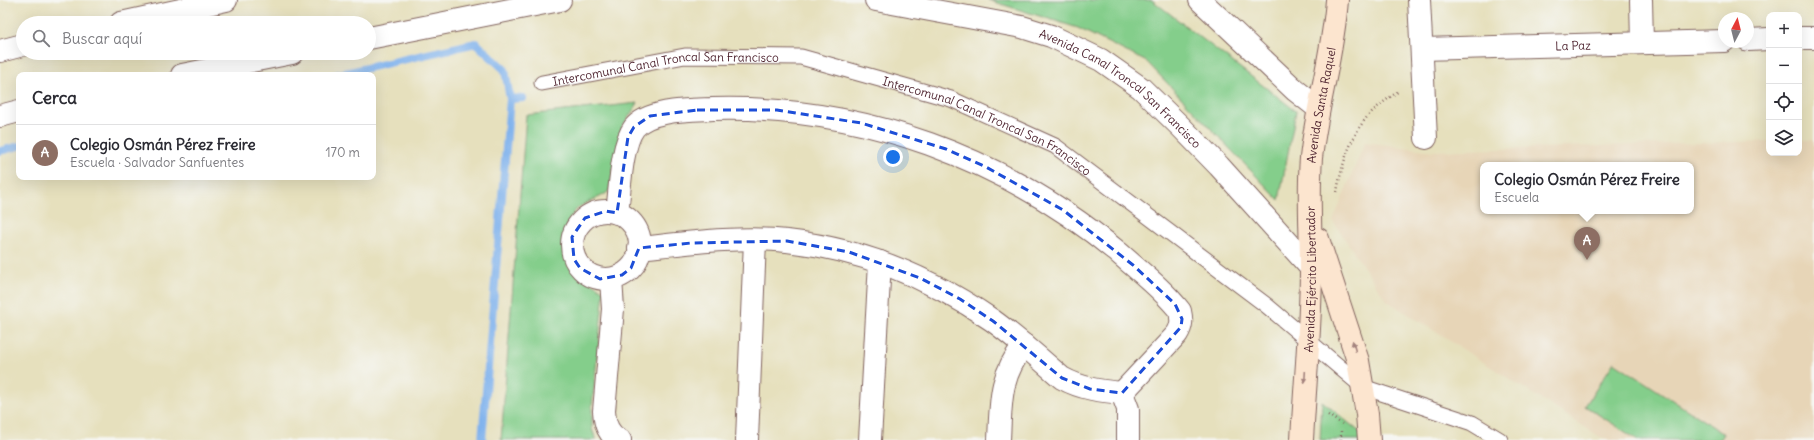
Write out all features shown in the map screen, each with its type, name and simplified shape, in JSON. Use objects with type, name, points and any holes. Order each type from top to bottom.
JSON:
[{"type":"main road","name":"Avenida Santa Raquel","points":[[1310,212],[1311,160],[1318,108],[1329,63],[1338,0]]},
{"type":"main road","name":"Avenida Ejército Libertador","points":[[1302,440],[1311,268],[1310,212]]},
{"type":"main road","name":"Avenida Ejército Libertador","points":[[1310,212],[1325,262],[1351,336],[1363,387],[1369,440]]},
{"type":"street","points":[[153,16],[226,0]]},
{"type":"street","points":[[376,37],[560,0]]},
{"type":"street","name":"Avenida Canal Troncal San Francisco","points":[[876,0],[1022,27],[1051,36],[1101,60],[1141,88],[1181,127],[1240,188],[1311,268]]},
{"type":"street","points":[[1200,0],[1294,90],[1318,108]]},
{"type":"street","points":[[1419,0],[1426,138]]},
{"type":"street","points":[[1641,0],[1642,43]]},
{"type":"street","points":[[1802,38],[1814,38]]},
{"type":"street","points":[[1754,40],[1766,39]]},
{"type":"street","name":"La Paz","points":[[1422,49],[1718,40]]},
{"type":"street","points":[[0,51],[16,47]]},
{"type":"street","points":[[197,72],[257,60]]},
{"type":"street","points":[[617,213],[625,149],[628,137],[634,127],[641,121],[659,114],[697,110],[735,109],[784,111],[861,123],[904,134],[986,167],[1025,187],[1063,210],[1099,236],[1133,265],[1180,311],[1182,319],[1181,327],[1177,334],[1122,393]]},
{"type":"street","points":[[0,116],[16,112]]},
{"type":"street","points":[[606,211],[617,213],[627,218],[634,226],[639,237],[639,248],[637,259],[631,268],[622,275],[611,279],[600,279],[589,275],[580,268],[574,259],[571,248],[572,236],[577,226],[585,218],[595,213],[606,211]]},
{"type":"street","points":[[639,248],[691,242],[755,240],[787,241],[817,245],[880,262],[920,278],[960,299],[993,321],[1024,345],[1062,378],[1090,389],[1122,393]]},
{"type":"street","points":[[747,440],[755,240]]},
{"type":"street","points":[[870,440],[880,262]]},
{"type":"street","points":[[611,279],[613,309],[604,422],[609,432],[620,440]]},
{"type":"street","points":[[999,440],[1003,383],[1013,358],[1024,345]]},
{"type":"street","points":[[1122,393],[1128,415],[1128,440]]},
{"type":"lane","name":"Intercomunal Canal Troncal San Francisco","points":[[542,83],[685,56],[801,57],[951,99],[1055,146],[1239,284],[1308,339],[1363,387]]},
{"type":"lane","points":[[1363,387],[1472,423],[1500,440]]},
{"type":"path","points":[[1336,193],[1340,171],[1354,136],[1373,111],[1423,73]]},
{"type":"highlighted area","points":[[697,110],[777,110],[861,123],[946,149],[986,167],[1063,210],[1133,265],[1175,304],[1182,319],[1181,327],[1122,393],[1090,389],[1062,378],[993,321],[960,299],[920,278],[849,252],[787,241],[691,243],[639,248],[631,268],[622,275],[600,279],[580,268],[574,259],[572,237],[585,218],[606,211],[617,213],[628,137],[634,127],[650,116]]},
{"type":"shaded area","points":[[1802,140],[1814,140],[1814,440],[1605,440],[1386,300],[1333,221],[1365,142],[1433,151],[1766,141],[1766,156],[1802,156]]},
{"type":"green space","points":[[988,0],[1152,0],[1296,111],[1279,200],[1147,62],[1078,28]]},
{"type":"green space","points":[[638,103],[622,127],[609,191],[575,211],[570,219],[566,231],[567,254],[570,262],[581,274],[604,291],[592,407],[592,429],[596,440],[501,440],[526,115]]},
{"type":"green space","points":[[1614,362],[1724,434],[1720,440],[1638,440],[1585,406]]},
{"type":"green space","points":[[1322,401],[1361,433],[1361,440],[1320,440]]},
{"type":"waterway","points":[[349,72],[476,43],[505,70],[510,99],[523,98]]},
{"type":"waterway","points":[[482,440],[510,99]]},
{"type":"waterway","points":[[0,151],[16,147]]},
{"type":"place","name":"Colegio Osmán Pérez Freire","points":[[1587,260]]}]
